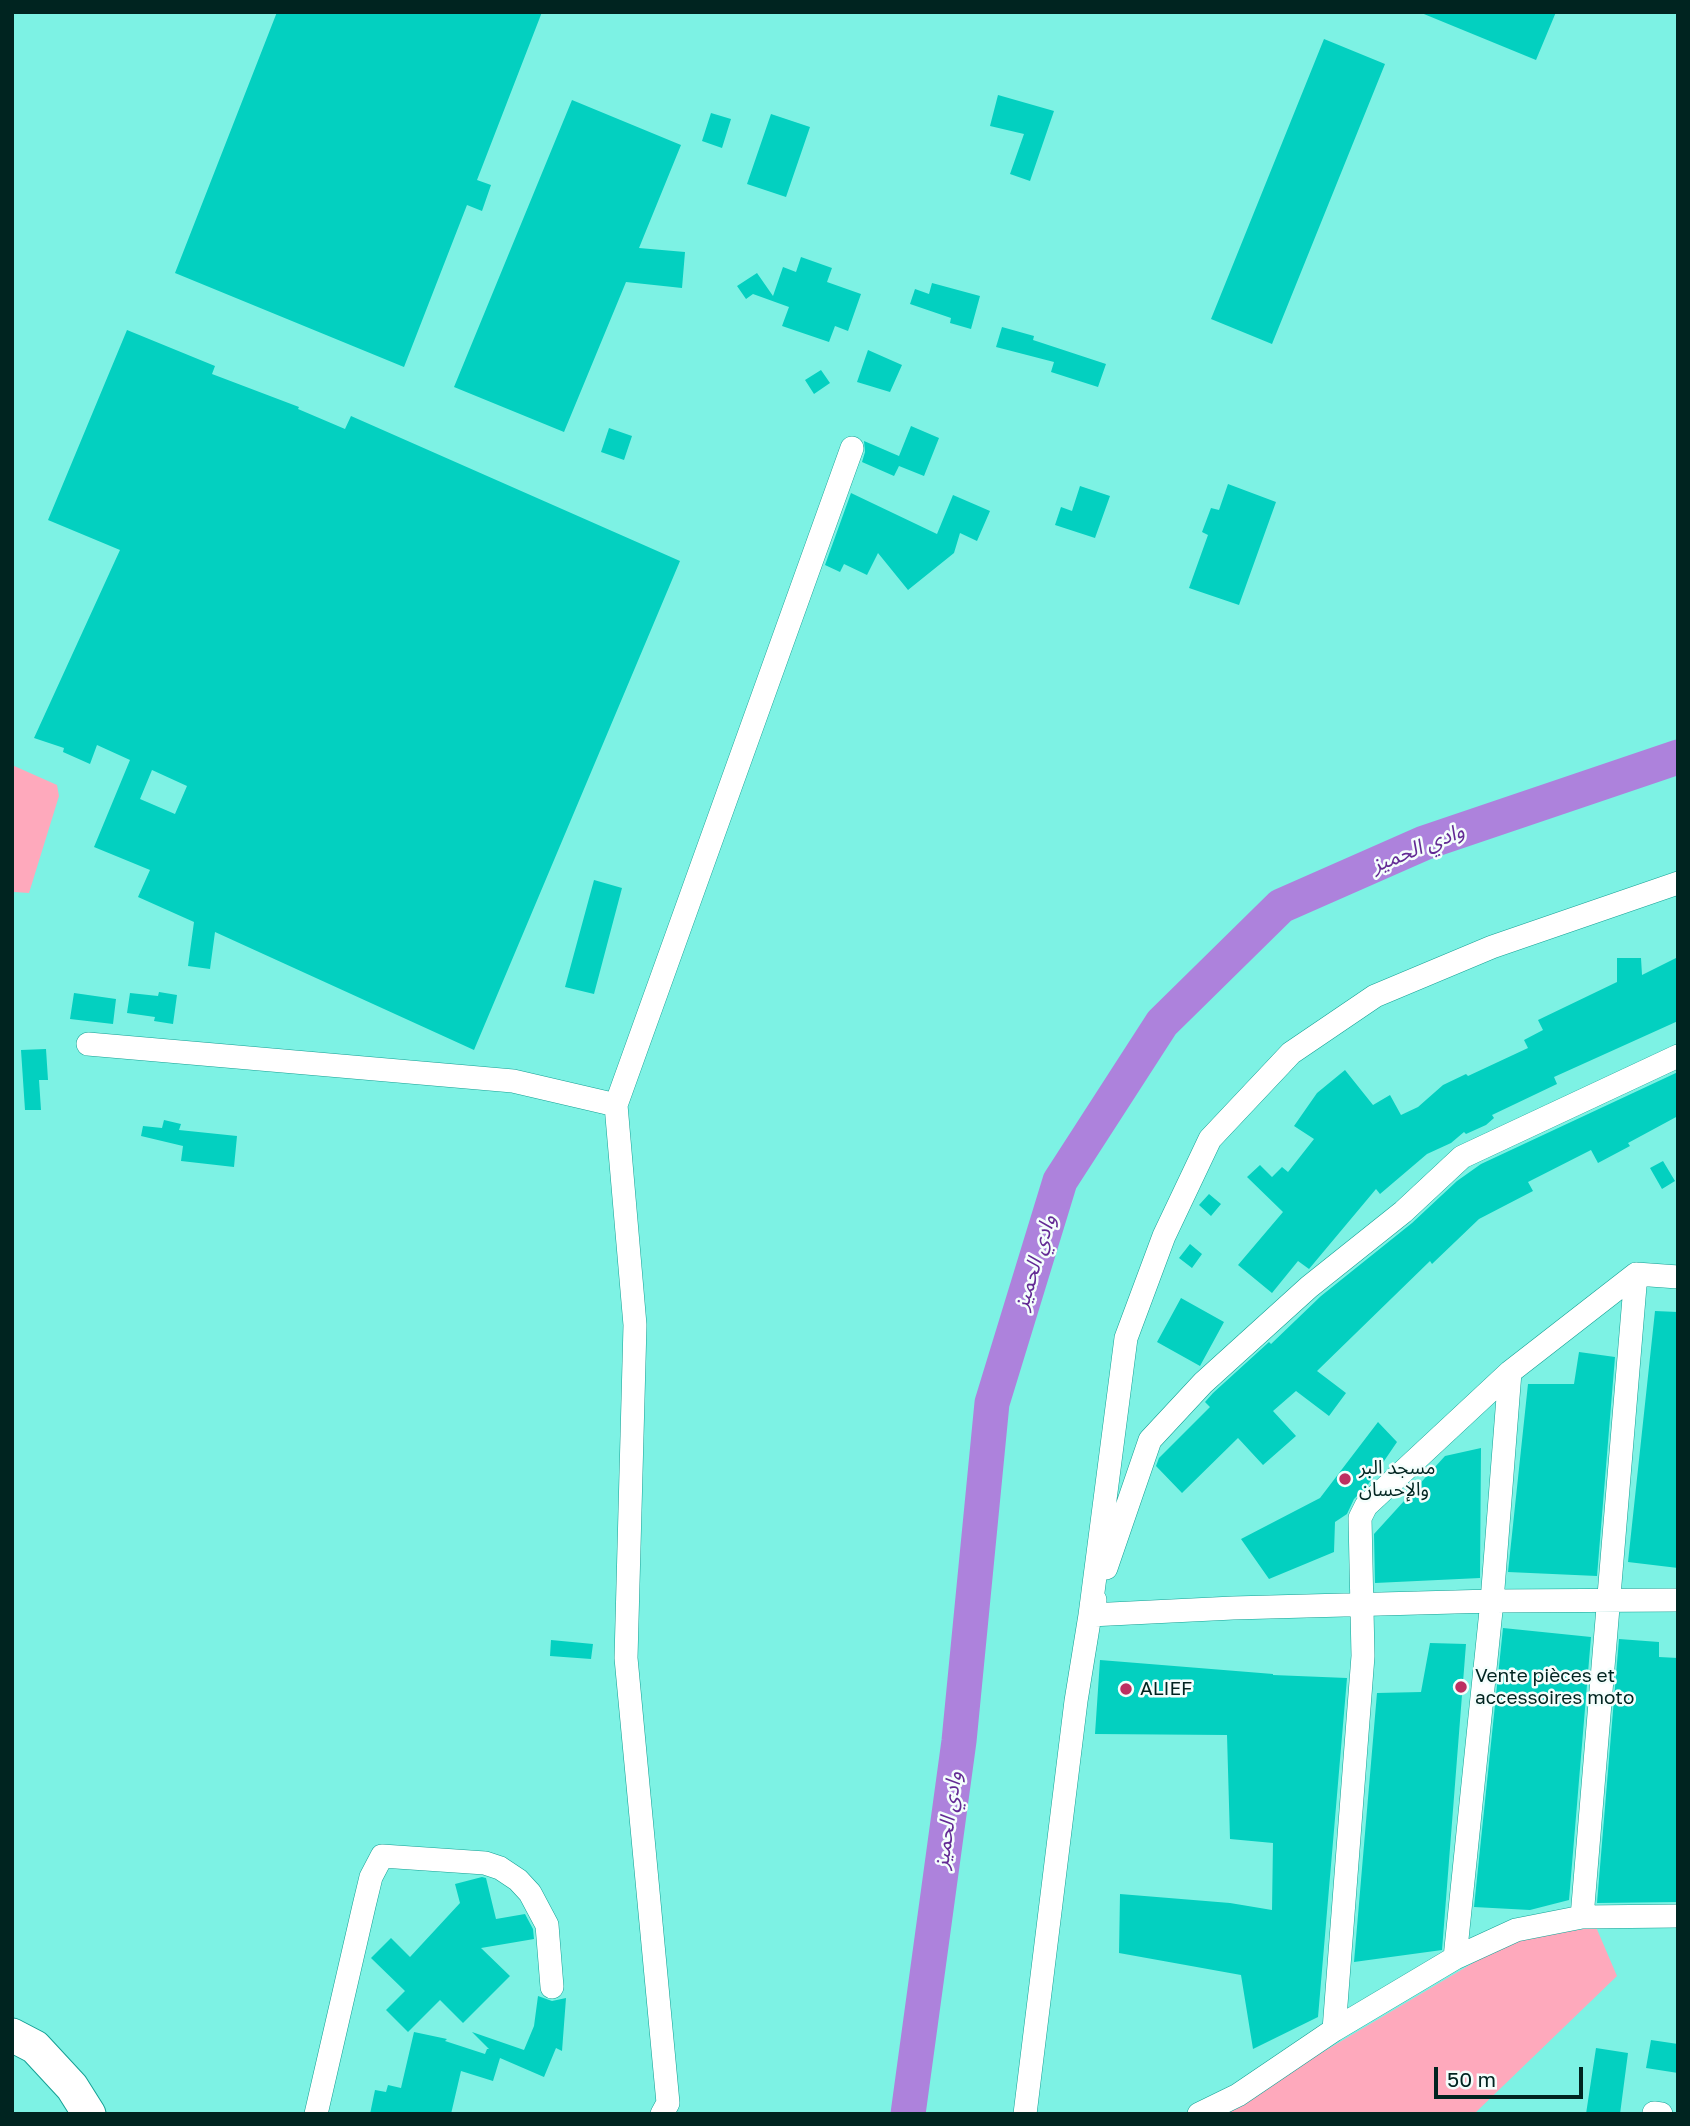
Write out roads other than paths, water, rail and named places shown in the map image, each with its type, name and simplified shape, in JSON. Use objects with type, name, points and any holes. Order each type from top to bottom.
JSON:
[{"type":"highway","points":[[12,2035],[35,2047],[72,2087],[89,2114]]},
{"type":"street","points":[[662,2114],[668,2103],[626,1658],[635,1325],[616,1105],[852,448]]},
{"type":"street","points":[[1026,2114],[1076,1701],[1090,1615],[1126,1338],[1164,1236],[1210,1139],[1291,1053],[1375,996],[1492,947],[1678,883]]},
{"type":"street","points":[[88,1044],[513,1082],[616,1105]]},
{"type":"street","points":[[1090,1615],[1150,1440],[1203,1383],[1309,1287],[1402,1212],[1462,1157],[1678,1056]]},
{"type":"street","points":[[1582,1917],[1636,1274]]},
{"type":"street","points":[[1334,2030],[1363,1656],[1360,1518],[1366,1506],[1510,1372],[1636,1274],[1678,1277]]},
{"type":"street","points":[[1455,1958],[1492,1601],[1510,1372]]},
{"type":"street","points":[[1090,1615],[1492,1601],[1678,1600]]},
{"type":"street","points":[[316,2114],[371,1877],[382,1856],[485,1863],[500,1868],[517,1880],[530,1893],[547,1924],[551,1987]]},
{"type":"street","points":[[1199,2114],[1238,2095],[1334,2030],[1455,1958],[1516,1930],[1582,1917],[1678,1916]]},
{"type":"waterway","name":"وادي الحميز","points":[[908,2114],[959,1741],[992,1403],[1060,1181],[1162,1023],[1281,906],[1424,843],[1678,757]]},
{"type":"place","name":"مسجد البر والإحسان","points":[[1345,1479]]},
{"type":"place","name":"Vente pièces et accessoires moto","points":[[1461,1687]]},
{"type":"place","name":"ALIEF","points":[[1126,1689]]}]
